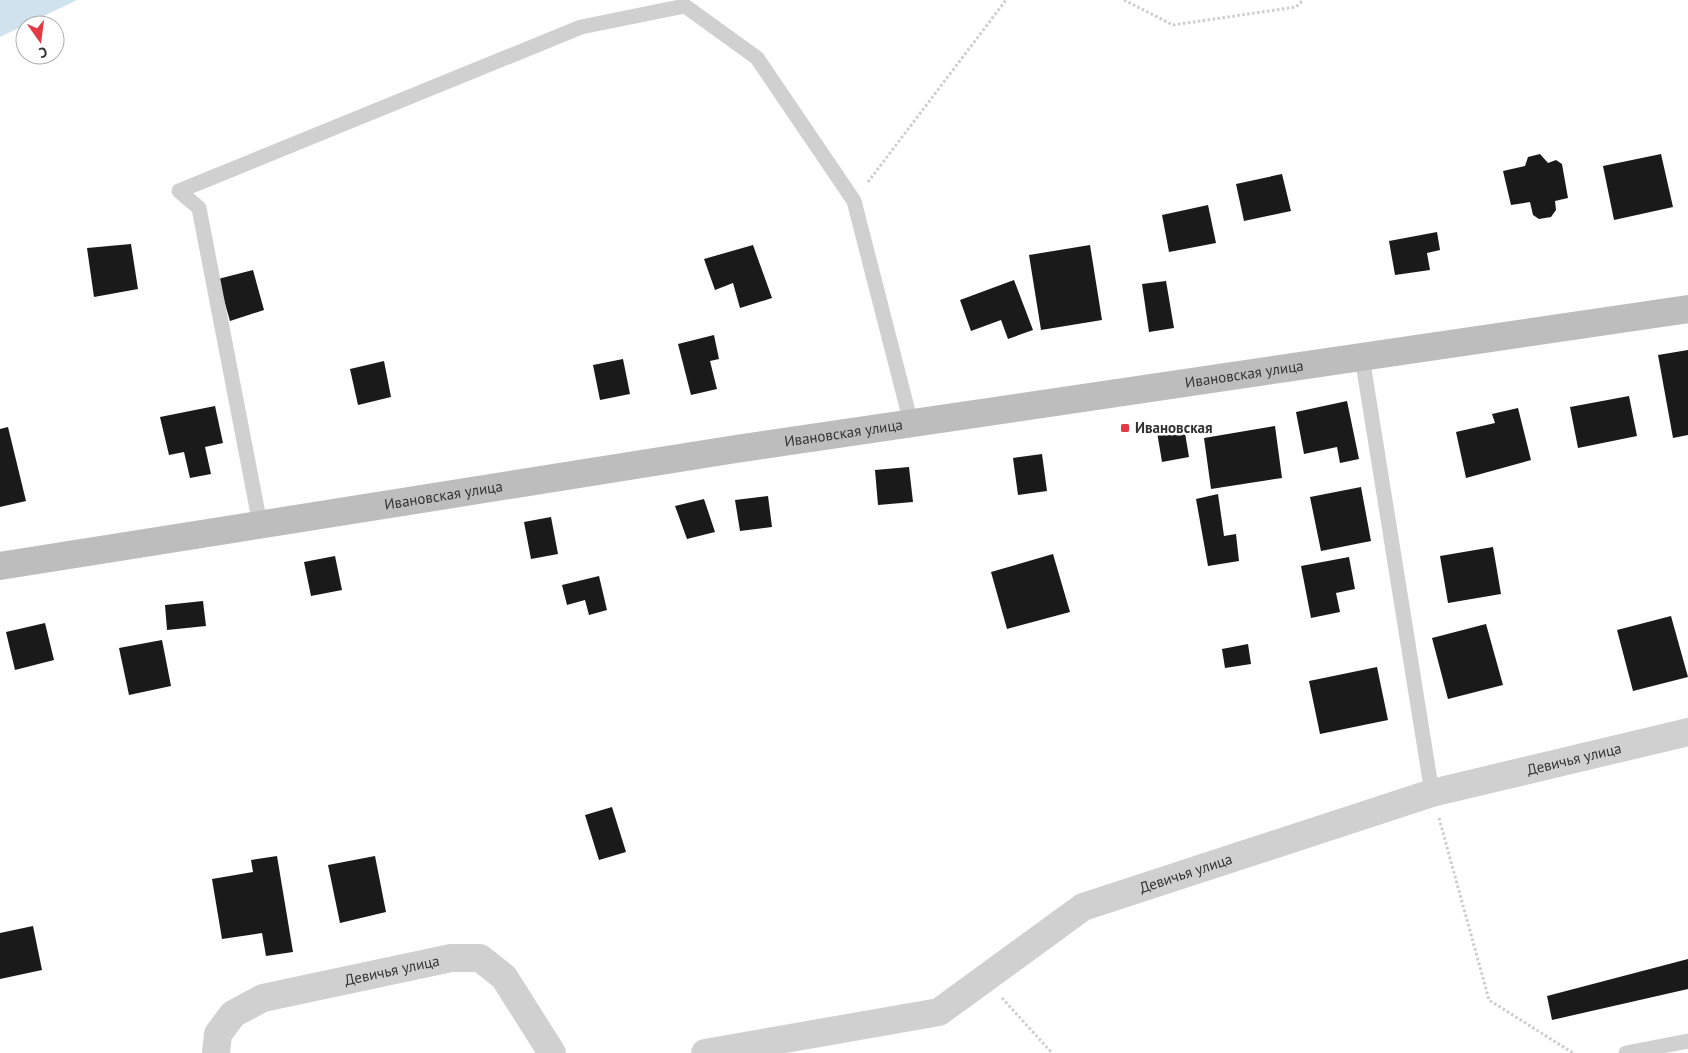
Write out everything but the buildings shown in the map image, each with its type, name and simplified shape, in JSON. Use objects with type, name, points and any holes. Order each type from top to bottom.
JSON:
[{"type":"main road","name":"Ивановская улица","points":[[0,566],[726,450],[1688,309]]},
{"type":"street","name":"Девичья улица","points":[[705,1053],[939,1012],[1083,907],[1432,793],[1688,732]]},
{"type":"street","name":"Девичья улица","points":[[216,1053],[218,1034],[233,1014],[263,998],[451,958],[480,958],[504,977],[552,1053]]},
{"type":"lane","points":[[260,524],[199,208],[179,191],[581,27],[685,6],[757,58],[854,201],[911,423]]},
{"type":"lane","points":[[1362,357],[1432,793]]},
{"type":"lane","points":[[1626,1053],[1688,1041]]},
{"type":"path","points":[[854,201],[1006,0]]},
{"type":"path","points":[[1124,0],[1172,25],[1296,7],[1303,0]]},
{"type":"path","points":[[1432,793],[1489,1000],[1573,1053]]},
{"type":"path","points":[[985,979],[1052,1053]]},
{"type":"water","points":[[0,0],[77,0],[46,15],[15,15],[15,30],[0,37]]},
{"type":"place","name":"Ивановская","points":[[1125,428]]}]
